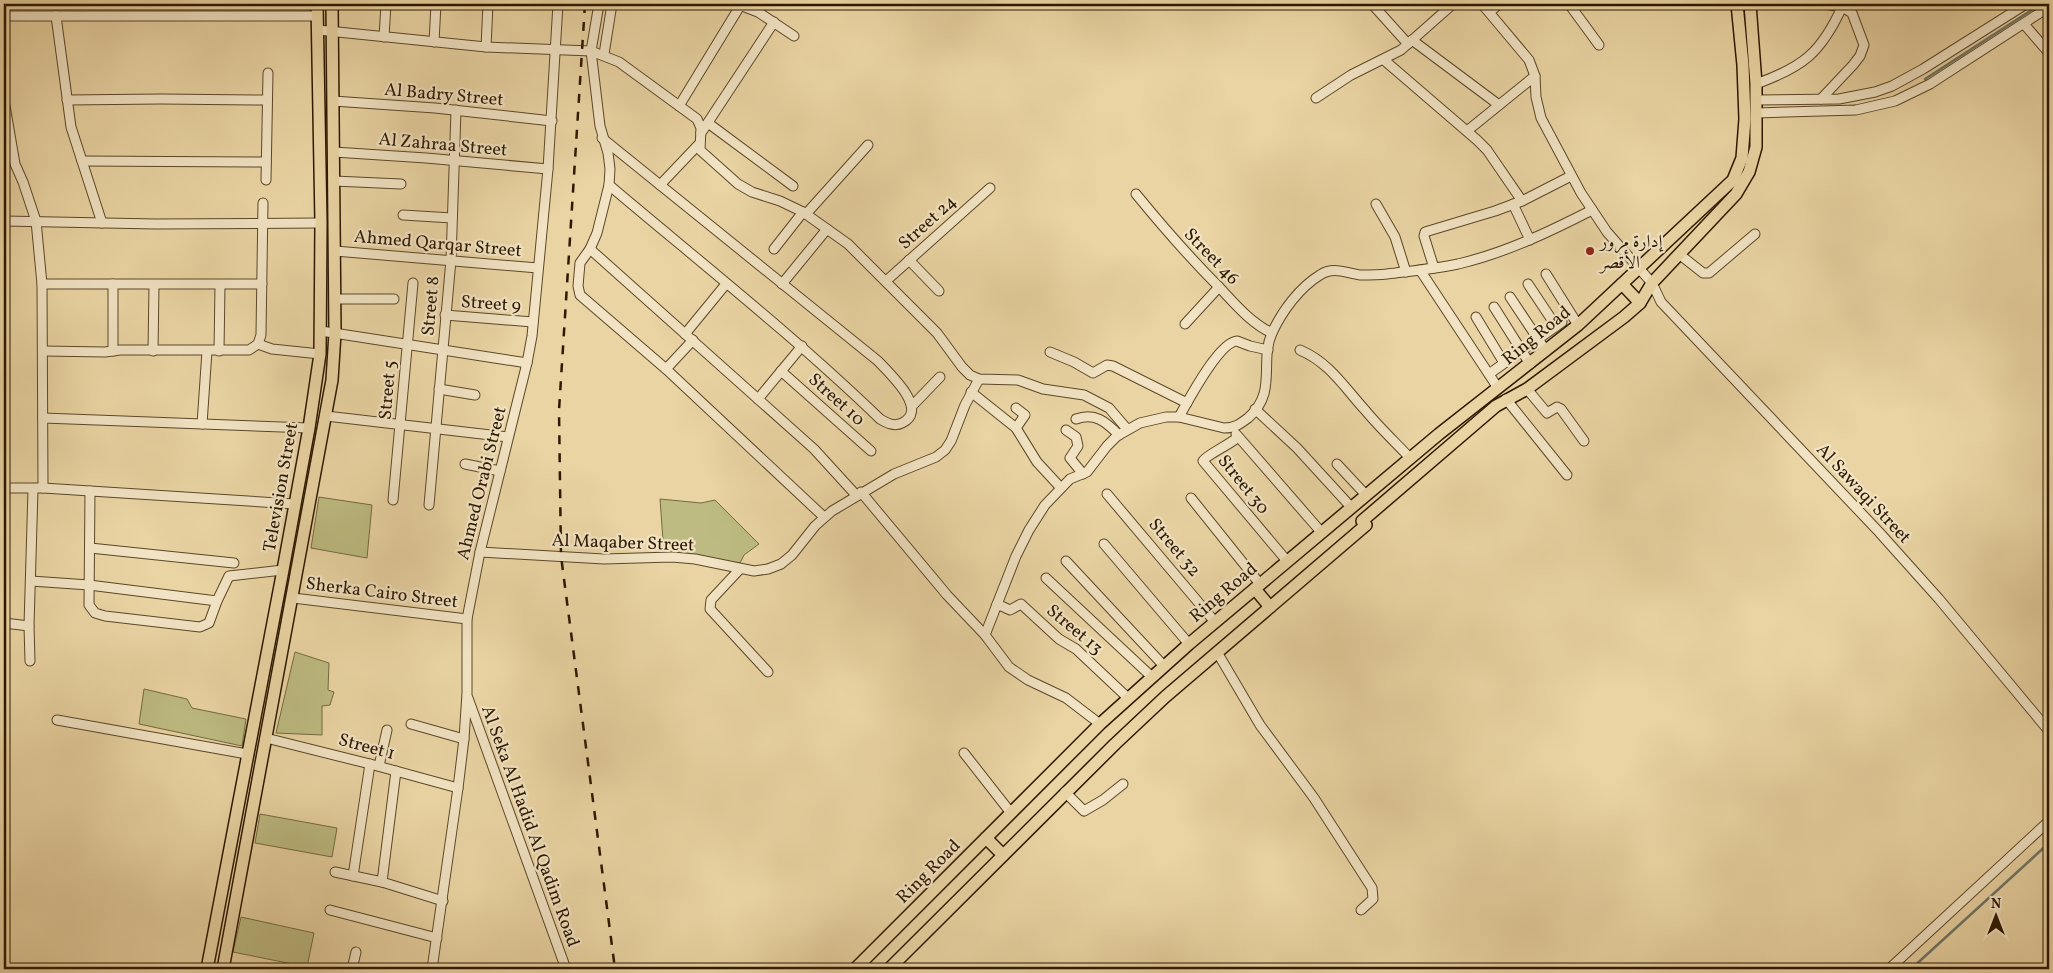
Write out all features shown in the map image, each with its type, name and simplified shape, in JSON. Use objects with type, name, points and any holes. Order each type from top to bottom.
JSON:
[{"type":"main road","name":"Television Street","points":[[207,969],[283,570],[320,354],[321,224],[317,4]]},
{"type":"main road","name":"Television Street","points":[[223,969],[332,380],[336,333],[332,4]]},
{"type":"main road","name":"Ring Road","points":[[855,969],[1128,698],[1189,644],[1410,458],[1578,325],[1725,188],[1739,169],[1744,146],[1745,92],[1737,4]]},
{"type":"main road","name":"Ring Road","points":[[890,969],[1115,744],[1218,652],[1366,525],[1362,521],[1496,406],[1527,389],[1607,331],[1640,303],[1652,283],[1744,184],[1754,160],[1757,100],[1750,4]]},
{"type":"main road","points":[[1622,284],[1640,303]]},
{"type":"main road","points":[[317,378],[332,380]]},
{"type":"main road","points":[[1257,587],[1270,607]]},
{"type":"main road","points":[[986,838],[1003,855]]},
{"type":"street","points":[[384,37],[386,4]]},
{"type":"street","points":[[434,42],[436,4]]},
{"type":"street","points":[[486,47],[488,4]]},
{"type":"street","name":"Ahmed Orabi Street","points":[[432,969],[443,901],[464,739],[467,693],[467,619],[480,552],[527,363],[534,322],[552,121],[558,4]]},
{"type":"street","points":[[599,4],[591,51],[602,138],[608,153],[609,185],[597,233],[590,249],[580,263],[578,286],[580,295],[666,368],[824,517]]},
{"type":"street","points":[[604,54],[612,4]]},
{"type":"street","points":[[1372,4],[1410,42],[1499,104]]},
{"type":"street","points":[[1316,98],[1350,75],[1384,60],[1410,42],[1453,4]]},
{"type":"street","points":[[1467,131],[1535,76],[1529,60],[1482,4]]},
{"type":"street","points":[[1490,12],[1499,4]]},
{"type":"street","points":[[1569,4],[1599,45]]},
{"type":"street","points":[[1821,99],[1854,65],[1860,56],[1864,44],[1852,13],[1842,7],[1825,4]]},
{"type":"street","points":[[1757,100],[1821,99],[1857,96],[1900,83],[1924,70],[2026,4]]},
{"type":"street","points":[[679,106],[739,5],[749,8],[774,22],[794,36]]},
{"type":"street","points":[[1756,84],[1784,74],[1812,54],[1833,28],[1842,7]]},
{"type":"street","points":[[1757,113],[1856,110],[1895,101],[1930,84],[2049,7]]},
{"type":"street","points":[[4,16],[318,16]]},
{"type":"street","points":[[56,16],[71,127],[102,223]]},
{"type":"street","points":[[701,133],[774,22]]},
{"type":"street","points":[[2024,24],[2049,53]]},
{"type":"street","points":[[318,30],[486,47],[556,48],[604,54],[634,72],[697,119],[701,128],[699,144],[703,154],[738,184],[752,192],[780,201],[805,213],[848,244],[937,332],[970,375],[979,379],[1018,380],[1043,389],[1084,395],[1097,400],[1109,408],[1127,429]]},
{"type":"street","points":[[1384,60],[1487,150],[1517,202],[1530,240]]},
{"type":"street","points":[[266,180],[268,72]]},
{"type":"street","name":"Al Sawaqi Street","points":[[1535,76],[1536,97],[1541,118],[1571,176],[1592,210],[1638,269],[1652,283],[1660,302],[1886,539],[1940,599],[2049,731]]},
{"type":"street","points":[[67,100],[161,98],[267,100]]},
{"type":"street","points":[[4,100],[15,164],[31,203],[36,221],[42,284],[43,488]]},
{"type":"street","name":"Al Badry Street","points":[[334,101],[456,110],[552,121]]},
{"type":"street","name":"Street 8","points":[[429,505],[450,260],[456,110]]},
{"type":"street","points":[[708,123],[793,186]]},
{"type":"street","points":[[602,138],[878,361],[906,394],[912,406],[912,412],[908,419],[900,424],[892,425],[886,422],[802,346],[609,185]]},
{"type":"street","points":[[660,185],[699,144]]},
{"type":"street","points":[[774,249],[868,145]]},
{"type":"street","name":"Al Zahraa Street","points":[[334,152],[454,160],[548,169]]},
{"type":"street","points":[[82,161],[266,162]]},
{"type":"street","points":[[4,164],[15,164]]},
{"type":"street","points":[[1434,268],[1424,236],[1425,232],[1478,217],[1517,202],[1571,176]]},
{"type":"street","points":[[334,181],[401,184]]},
{"type":"street","name":"Street 24","points":[[886,281],[990,188]]},
{"type":"street","name":"Street 46","points":[[1136,194],[1184,252],[1255,322],[1272,333]]},
{"type":"street","points":[[43,351],[249,350],[258,344],[261,335],[263,203]]},
{"type":"street","points":[[1376,204],[1395,237],[1406,272]]},
{"type":"street","points":[[985,635],[1029,530],[1045,505],[1070,479],[1083,474],[1092,467],[1107,446],[1127,429],[1152,419],[1179,417],[1224,428],[1231,428],[1240,424],[1255,409],[1264,393],[1267,380],[1268,350],[1272,333],[1293,300],[1306,285],[1321,274],[1330,270],[1371,275],[1406,272],[1483,257],[1553,231],[1592,210]]},
{"type":"street","points":[[403,215],[452,218]]},
{"type":"street","points":[[4,221],[321,224]]},
{"type":"street","points":[[782,284],[827,229]]},
{"type":"street","points":[[1679,254],[1703,273],[1709,274],[1755,234]]},
{"type":"street","points":[[590,249],[814,449],[858,493],[947,595],[985,635],[1009,668],[1028,680],[1066,698],[1100,724]]},
{"type":"street","name":"Ahmed Qarqar Street","points":[[335,251],[538,268]]},
{"type":"street","points":[[909,260],[939,291]]},
{"type":"street","points":[[1420,270],[1498,388]]},
{"type":"street","points":[[1546,274],[1578,325]]},
{"type":"street","name":"Street 5","points":[[393,500],[413,282]]},
{"type":"street","points":[[42,284],[262,284]]},
{"type":"street","points":[[112,351],[113,284]]},
{"type":"street","points":[[685,334],[726,284]]},
{"type":"street","points":[[1489,374],[1559,324],[1528,284]]},
{"type":"street","points":[[153,351],[154,285]]},
{"type":"street","points":[[218,351],[220,285]]},
{"type":"street","points":[[1185,324],[1219,287]]},
{"type":"street","points":[[1510,298],[1546,351]]},
{"type":"street","points":[[335,299],[394,299]]},
{"type":"street","points":[[1494,307],[1530,364]]},
{"type":"street","name":"Street 9","points":[[446,315],[534,322]]},
{"type":"street","points":[[1476,318],[1504,363]]},
{"type":"street","points":[[321,331],[443,348],[527,363]]},
{"type":"street","points":[[666,368],[693,340]]},
{"type":"street","points":[[1179,417],[1212,363],[1232,341],[1268,350]]},
{"type":"street","points":[[258,344],[272,348],[320,354]]},
{"type":"street","points":[[758,399],[802,346]]},
{"type":"street","points":[[1300,350],[1328,367],[1364,410],[1410,458]]},
{"type":"street","points":[[202,424],[207,351]]},
{"type":"street","points":[[1050,352],[1094,373],[1107,365],[1113,366],[1187,403]]},
{"type":"street","name":"Street 10","points":[[781,371],[871,451]]},
{"type":"street","points":[[912,406],[940,377]]},
{"type":"street","name":"Al Maqaber Street","points":[[480,552],[604,559],[672,557],[717,563],[740,569],[761,570],[781,564],[792,555],[806,536],[824,517],[858,493],[945,450],[951,441],[971,392],[979,379]]},
{"type":"street","points":[[439,389],[475,395]]},
{"type":"street","points":[[1527,389],[1547,414],[1557,407],[1561,409],[1584,442]]},
{"type":"street","points":[[971,392],[1016,428],[1037,462],[1061,488]]},
{"type":"street","points":[[1506,399],[1567,475]]},
{"type":"street","points":[[1016,408],[1025,415],[1016,428]]},
{"type":"street","points":[[1255,409],[1297,448],[1351,508]]},
{"type":"street","points":[[326,416],[508,437]]},
{"type":"street","points":[[1076,419],[1089,416],[1096,417],[1107,423],[1118,435]]},
{"type":"street","points":[[43,418],[308,428]]},
{"type":"street","points":[[1231,428],[1322,532]]},
{"type":"street","points":[[1066,430],[1076,438],[1078,446],[1070,458],[1083,474]]},
{"type":"street","name":"Street 30","points":[[1238,437],[1220,450],[1206,456],[1203,461],[1287,562]]},
{"type":"street","points":[[465,464],[500,472]]},
{"type":"street","points":[[1337,464],[1366,495]]},
{"type":"street","points":[[4,488],[43,488],[295,504]]},
{"type":"street","points":[[30,660],[33,489]]},
{"type":"street","points":[[90,491],[89,605],[91,609],[105,616],[200,627],[209,623],[229,576],[283,570]]},
{"type":"street","name":"Street 32","points":[[1108,494],[1216,622]]},
{"type":"street","points":[[1191,498],[1257,587]]},
{"type":"street","points":[[1104,544],[1189,644]]},
{"type":"street","points":[[90,548],[234,562]]},
{"type":"street","points":[[1066,561],[1164,666]]},
{"type":"street","points":[[740,569],[711,600],[710,609],[768,672]]},
{"type":"street","points":[[1046,578],[1152,677]]},
{"type":"street","points":[[31,581],[89,585],[217,601]]},
{"type":"street","name":"Sherka Cairo Street","points":[[293,598],[467,619]]},
{"type":"street","name":"Street 13","points":[[997,604],[1010,610],[1021,604],[1059,639],[1076,649],[1128,698]]},
{"type":"street","points":[[4,623],[30,626]]},
{"type":"street","points":[[1218,652],[1260,725],[1314,798],[1372,888],[1373,899],[1362,910]]},
{"type":"street","name":"Al Seka Al Hadid Al Qadim Road","points":[[467,693],[566,969]]},
{"type":"street","points":[[57,720],[248,754]]},
{"type":"street","points":[[411,724],[464,739]]},
{"type":"street","points":[[354,876],[374,765],[387,730]]},
{"type":"street","name":"Street 1","points":[[266,738],[458,788]]},
{"type":"street","points":[[964,753],[1011,813]]},
{"type":"street","points":[[382,882],[396,771]]},
{"type":"street","points":[[1065,792],[1082,810],[1086,810],[1123,784]]},
{"type":"street","points":[[1889,969],[2049,821]]},
{"type":"street","points":[[335,872],[382,882],[443,901]]},
{"type":"street","points":[[330,910],[437,938]]},
{"type":"street","points":[[352,969],[356,952]]},
{"type":"shaded area","points":[[319,497],[372,505],[367,558],[311,548]]},
{"type":"shaded area","points":[[660,499],[701,503],[715,500],[759,544],[744,555],[740,563],[664,554]]},
{"type":"shaded area","points":[[295,652],[329,663],[328,690],[334,692],[330,705],[322,706],[322,735],[276,733]]},
{"type":"shaded area","points":[[144,689],[187,699],[192,708],[246,719],[242,746],[139,724]]},
{"type":"shaded area","points":[[260,814],[337,828],[332,857],[255,843]]},
{"type":"shaded area","points":[[241,917],[314,933],[307,967],[233,952]]},
{"type":"waterway","points":[[1925,79],[2041,4]]},
{"type":"waterway","points":[[1911,969],[2049,843]]},
{"type":"railway","points":[[585,4],[559,410],[561,556],[615,969]]},
{"type":"place","name":"إدارة مرور الأقصر","points":[[1590,251]]}]
